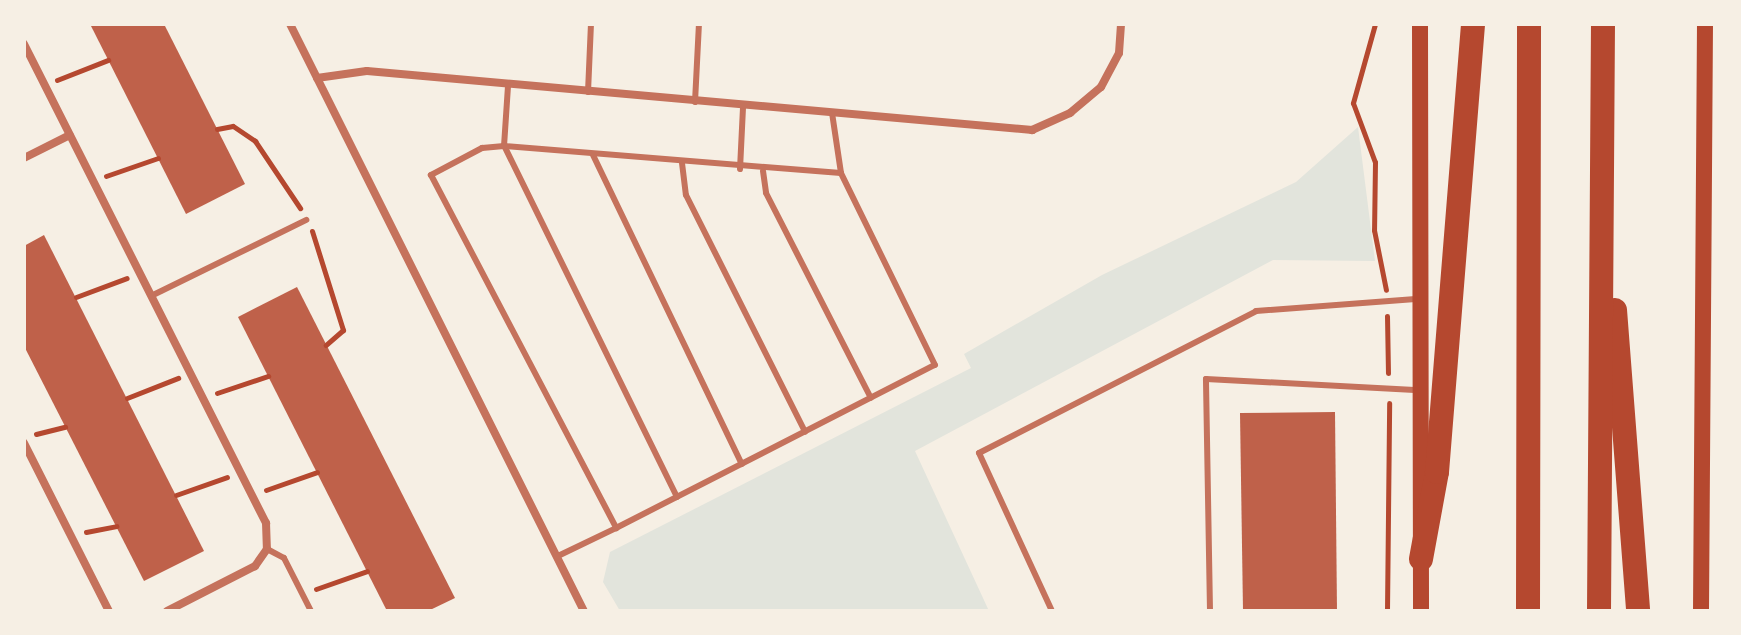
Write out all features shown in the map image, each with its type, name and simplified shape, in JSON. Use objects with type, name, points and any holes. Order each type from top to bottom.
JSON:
[{"type":"highway","points":[[1421,559],[1437,472],[1473,24]]},
{"type":"highway","points":[[1528,611],[1529,24]]},
{"type":"highway","points":[[1599,611],[1603,24]]},
{"type":"highway","points":[[1602,136],[1638,611]]},
{"type":"main road","points":[[1420,24],[1415,390],[1421,611]]},
{"type":"main road","points":[[1701,611],[1710,440],[1705,24]]},
{"type":"street","points":[[290,24],[560,555],[584,611]]},
{"type":"street","points":[[317,78],[367,71],[1010,131],[1053,123],[1101,87],[1119,53],[1121,24]]},
{"type":"street","points":[[24,44],[266,523],[267,549],[248,571],[167,611]]},
{"type":"street","points":[[24,158],[70,135]]},
{"type":"street","points":[[24,443],[109,611]]},
{"type":"lane","points":[[588,92],[591,24]]},
{"type":"lane","points":[[695,102],[699,24]]},
{"type":"lane","points":[[508,86],[504,146],[677,497]]},
{"type":"lane","points":[[740,169],[743,107]]},
{"type":"lane","points":[[560,555],[935,365],[841,173],[832,113]]},
{"type":"lane","points":[[616,528],[431,175],[482,148],[504,146],[763,171],[841,173]]},
{"type":"lane","points":[[593,155],[742,464]]},
{"type":"lane","points":[[682,163],[686,195],[805,432]]},
{"type":"lane","points":[[763,171],[766,193],[871,398]]},
{"type":"lane","points":[[151,296],[306,220]]},
{"type":"lane","points":[[1052,611],[979,453],[1256,311],[1416,299]]},
{"type":"lane","points":[[1210,611],[1206,379],[1415,390]]},
{"type":"lane","points":[[267,549],[284,558],[311,611]]},
{"type":"path","points":[[1375,24],[1353,103],[1375,162],[1374,230],[1386,287]]},
{"type":"path","points":[[45,86],[108,60]]},
{"type":"path","points":[[94,181],[158,158]]},
{"type":"path","points":[[76,297],[139,272]]},
{"type":"path","points":[[1387,316],[1388,373]]},
{"type":"path","points":[[127,398],[190,372]]},
{"type":"path","points":[[204,399],[268,376]]},
{"type":"path","points":[[1387,611],[1389,403]]},
{"type":"path","points":[[24,436],[65,427]]},
{"type":"path","points":[[176,495],[240,471]]},
{"type":"path","points":[[253,496],[317,472]]},
{"type":"path","points":[[70,533],[116,526]]},
{"type":"path","points":[[303,595],[367,571]]},
{"type":"shaded area","points":[[1358,127],[1375,261],[1273,260],[915,451],[989,611],[620,611],[603,582],[610,552],[971,368],[964,354],[1102,275],[1296,182]]},
{"type":"building","points":[[90,24],[164,24],[245,184],[186,214]]},
{"type":"building","points":[[44,235],[204,551],[144,581],[24,346],[24,246]]},
{"type":"building","points":[[297,287],[455,598],[428,611],[387,611],[238,317]]},
{"type":"building","points":[[1335,412],[1337,611],[1243,611],[1240,413]]}]
